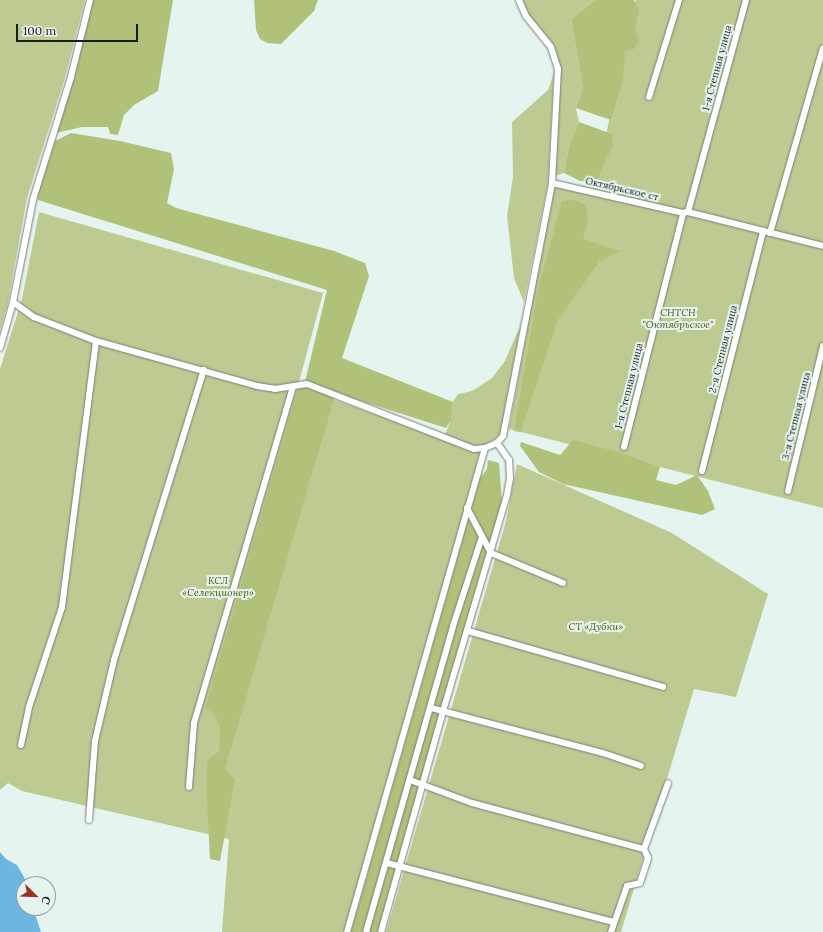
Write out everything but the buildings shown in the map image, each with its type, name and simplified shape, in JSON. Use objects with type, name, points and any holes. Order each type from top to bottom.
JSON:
[{"type":"street","points":[[0,348],[13,302],[33,200],[71,77],[90,0]]},
{"type":"street","points":[[13,302],[34,317],[96,341],[257,386],[274,389],[307,384],[322,388],[344,400],[474,449],[485,448],[497,443],[503,436],[511,402],[532,274],[552,183],[558,69],[551,47],[526,16],[519,0]]},
{"type":"street","points":[[649,97],[679,0]]},
{"type":"street","name":"1-я Степная улица","points":[[624,447],[685,212],[746,0]]},
{"type":"street","points":[[770,233],[823,48]]},
{"type":"street","name":"Октябрьское ст","points":[[552,183],[685,212],[823,246]]},
{"type":"street","name":"2-я Степная улица","points":[[702,471],[763,231]]},
{"type":"street","points":[[21,745],[31,700],[62,607],[96,341]]},
{"type":"street","name":"3-я Степная улица","points":[[788,491],[823,346]]},
{"type":"street","points":[[90,820],[95,741],[114,660],[204,370]]},
{"type":"street","points":[[189,787],[194,723],[293,386]]},
{"type":"street","points":[[381,932],[443,711],[491,553],[510,478],[509,460],[497,443]]},
{"type":"street","points":[[346,932],[485,448]]},
{"type":"street","points":[[467,508],[491,553],[563,583]]},
{"type":"street","points":[[366,932],[387,863],[453,626],[482,537]]},
{"type":"street","points":[[468,632],[663,687]]},
{"type":"street","points":[[431,708],[603,753],[641,766]]},
{"type":"street","points":[[410,780],[472,803],[644,849]]},
{"type":"street","points":[[610,932],[627,886],[640,883],[648,858],[644,849],[668,783]]},
{"type":"street","points":[[387,863],[613,922]]},
{"type":"green space","points":[[0,0],[85,0],[65,78],[27,198],[8,303],[0,330]]},
{"type":"green space","points":[[92,0],[173,0],[158,91],[134,105],[124,115],[118,135],[110,134],[108,127],[82,127],[56,133],[74,79]]},
{"type":"green space","points":[[254,0],[318,0],[314,11],[281,44],[267,43],[260,39],[256,30]]},
{"type":"green space","points":[[522,0],[595,0],[571,19],[583,87],[576,108],[579,122],[569,145],[564,173],[555,176],[560,68],[552,45],[528,15]]},
{"type":"green space","points":[[595,0],[634,0],[639,10],[635,29],[639,42],[634,49],[625,51],[623,80],[611,120],[576,108],[583,87],[571,19]]},
{"type":"green space","name":"СНТСН \"Октябрьское\"","points":[[636,0],[823,0],[823,508],[509,429],[554,181],[594,188]]},
{"type":"green space","points":[[554,73],[548,183],[524,302],[514,278],[507,216],[513,177],[512,122],[548,90]]},
{"type":"green space","points":[[579,122],[612,134],[613,145],[596,182],[580,181],[564,173],[569,145]]},
{"type":"green space","points":[[71,133],[120,141],[171,153],[174,169],[167,203],[176,208],[334,251],[365,263],[369,276],[342,358],[453,402],[451,420],[446,428],[336,393],[225,769],[235,780],[220,861],[210,859],[207,804],[207,761],[219,751],[220,727],[214,714],[205,708],[297,392],[304,386],[327,290],[38,200],[37,196],[55,141]]},
{"type":"green space","points":[[574,200],[584,204],[587,209],[588,220],[583,239],[620,251],[599,262],[558,320],[521,432],[514,431],[538,289],[562,201]]},
{"type":"green space","name":"КСЛ «Селекционер»","points":[[39,212],[323,293],[299,382],[335,400],[480,452],[351,932],[222,932],[229,839],[22,791],[8,783],[0,790],[0,369],[22,299]]},
{"type":"green space","points":[[520,326],[508,402],[500,435],[486,445],[475,446],[445,435],[451,419],[453,402],[458,394],[472,391],[492,378],[505,361]]},
{"type":"green space","points":[[573,440],[618,452],[660,467],[656,480],[676,485],[697,475],[708,491],[715,509],[702,515],[563,484],[539,472],[520,446],[521,442],[560,455]]},
{"type":"green space","points":[[488,460],[499,463],[502,502],[378,932],[351,932],[480,478],[487,469]]},
{"type":"green space","name":"СТ «Дубки»","points":[[517,464],[672,533],[768,594],[736,697],[694,689],[621,932],[386,932],[506,521]]},
{"type":"water","points":[[0,852],[6,859],[17,865],[23,876],[16,876],[16,916],[36,916],[41,932],[0,932]]}]
